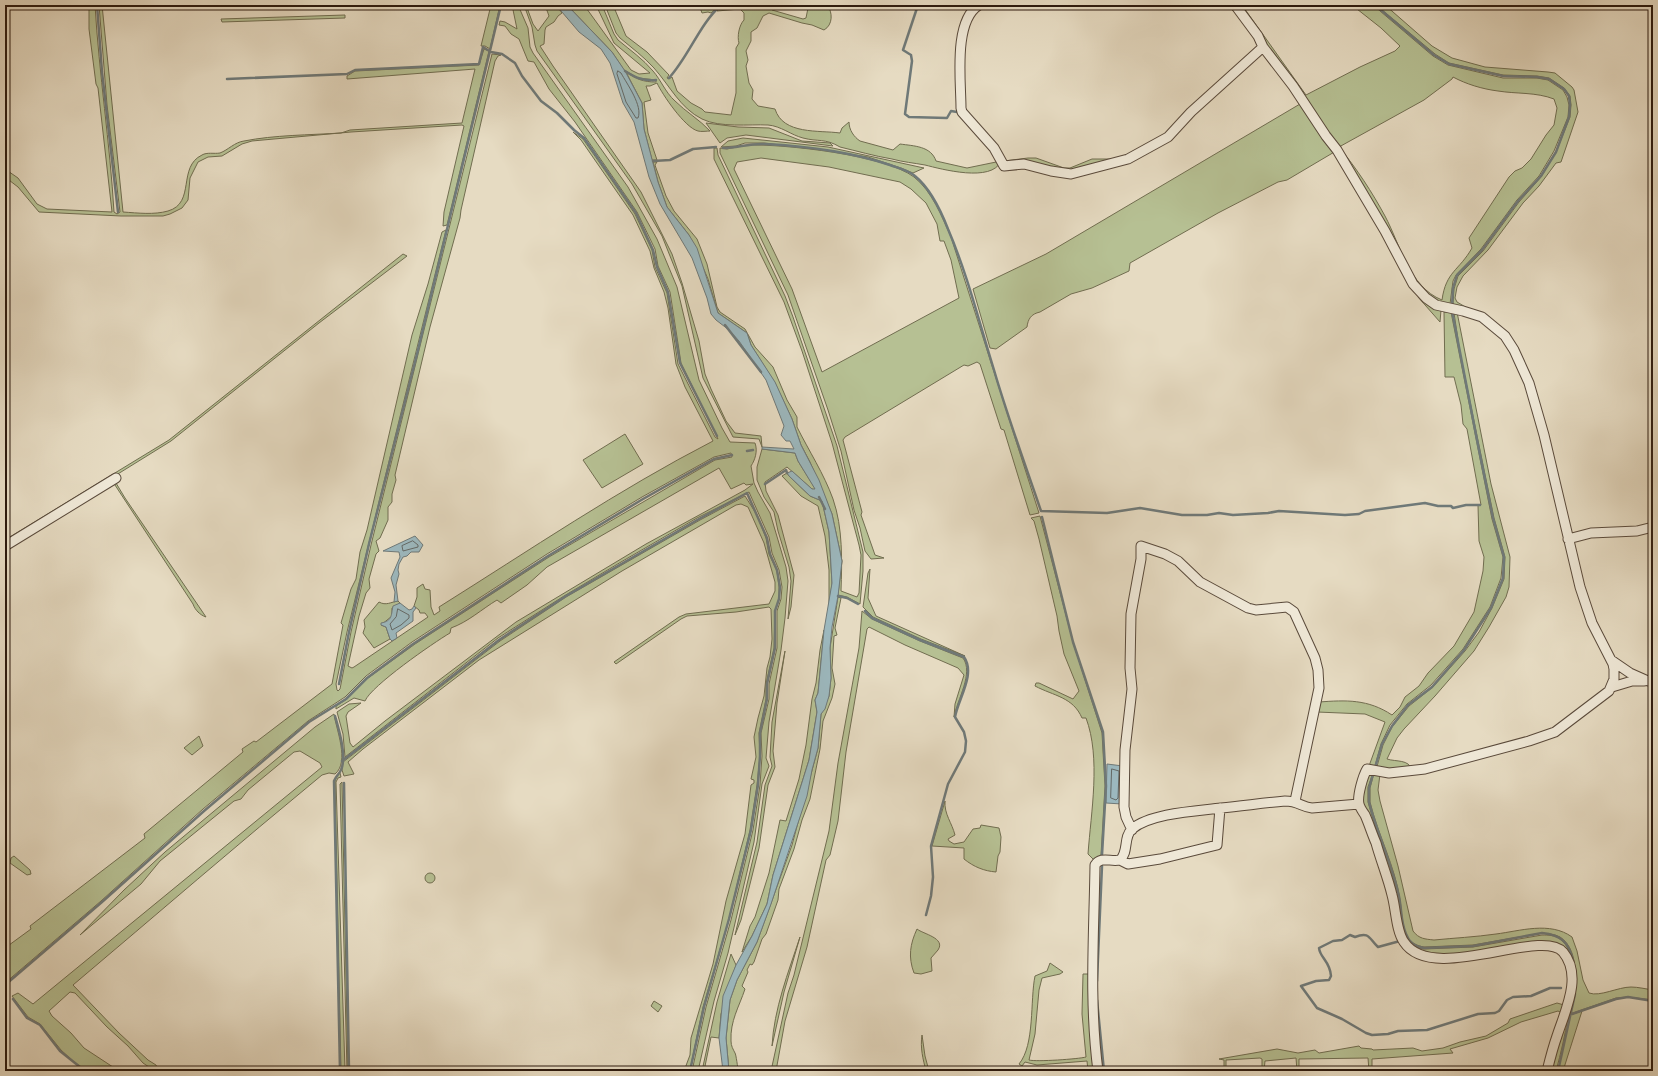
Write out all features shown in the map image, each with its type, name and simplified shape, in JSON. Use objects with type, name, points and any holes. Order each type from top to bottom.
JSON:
[{"type":"street","points":[[978,5],[966,18],[962,34],[961,108],[962,112],[994,148],[1004,166],[1024,164],[1051,172],[1071,174],[1128,159],[1168,137],[1191,112],[1263,47]]},
{"type":"street","points":[[1235,5],[1258,36],[1263,47],[1293,86],[1337,150],[1385,231],[1413,284],[1436,306],[1476,314],[1487,320],[1505,336],[1514,350],[1529,383],[1544,435],[1568,539],[1588,612],[1596,633],[1613,664],[1615,674],[1612,688]]},
{"type":"street","points":[[5,546],[116,478]]},
{"type":"street","points":[[1568,539],[1591,533],[1637,531],[1653,528]]},
{"type":"street","points":[[1132,830],[1124,808],[1125,750],[1132,689],[1130,668],[1131,614],[1141,559],[1141,546],[1165,554],[1178,561],[1200,582],[1248,608],[1256,610],[1287,607],[1294,612],[1315,658],[1318,670],[1319,688],[1295,801]]},
{"type":"street","points":[[1610,659],[1630,673],[1650,682]]},
{"type":"street","points":[[1547,1071],[1570,992],[1570,965],[1565,955],[1558,948],[1552,946],[1532,946],[1448,959],[1429,957],[1412,950],[1403,942],[1392,895],[1383,866],[1371,830],[1359,804],[1362,782],[1367,769],[1400,773],[1425,769],[1544,736],[1564,727],[1612,688],[1632,681],[1650,682]]},
{"type":"street","points":[[1120,860],[1124,854],[1128,834],[1132,830],[1151,820],[1177,813],[1285,800],[1295,801],[1308,808],[1359,804]]},
{"type":"street","points":[[1098,1071],[1094,1037],[1092,995],[1095,865],[1101,859],[1120,860],[1128,864],[1160,859],[1218,845],[1220,808]]},
{"type":"green space","points":[[89,5],[95,5],[114,212],[117,214],[120,212],[107,105],[99,5],[102,5],[123,212],[157,213],[168,211],[176,207],[182,201],[190,168],[195,161],[204,154],[220,153],[238,143],[256,139],[280,136],[338,133],[252,141],[242,144],[222,156],[208,157],[198,162],[190,178],[188,200],[182,208],[163,216],[121,216],[39,212],[18,187],[5,177],[5,169],[18,178],[37,204],[47,209],[112,212],[98,88],[96,84],[89,29]]},
{"type":"green space","points":[[491,5],[500,5],[490,49],[485,46],[481,46]]},
{"type":"green space","points":[[512,5],[518,5],[528,28],[530,47],[533,53],[628,187],[657,239],[677,287],[699,380],[722,428],[730,442],[755,443],[756,455],[751,466],[754,483],[770,513],[786,567],[788,581],[785,618],[769,722],[766,758],[769,766],[762,784],[754,842],[698,1071],[692,1071],[706,1007],[731,920],[753,830],[760,785],[762,756],[761,733],[769,699],[769,684],[777,648],[777,611],[781,599],[782,587],[779,570],[772,553],[769,537],[749,492],[697,518],[621,562],[498,638],[345,757],[343,734],[337,712],[349,704],[361,703],[348,712],[346,716],[350,743],[353,747],[516,622],[646,544],[745,490],[753,484],[746,485],[744,483],[731,489],[719,468],[547,567],[527,585],[501,603],[497,600],[469,619],[451,628],[450,633],[417,655],[378,685],[365,701],[354,698],[336,709],[336,706],[347,699],[368,678],[415,644],[549,557],[715,460],[732,457],[731,453],[714,457],[642,497],[547,554],[412,642],[366,676],[345,697],[308,721],[203,809],[101,901],[5,983],[5,948],[31,929],[30,926],[145,838],[144,834],[243,752],[242,749],[254,741],[256,742],[332,684],[343,625],[341,623],[351,589],[356,579],[360,552],[367,530],[412,335],[442,232],[446,230],[347,632],[336,684],[337,690],[338,691],[340,689],[351,632],[371,545],[492,54],[501,55],[498,56],[495,61],[460,218],[430,327],[395,475],[396,480],[392,494],[392,502],[388,507],[388,520],[380,538],[376,541],[379,551],[376,554],[369,579],[370,588],[366,593],[359,616],[348,666],[352,668],[354,667],[428,617],[425,613],[420,613],[414,606],[417,597],[417,588],[423,584],[425,589],[430,590],[431,607],[434,615],[440,611],[439,607],[574,521],[713,441],[685,387],[676,364],[668,308],[664,292],[654,268],[650,251],[633,215],[581,140],[573,132],[583,139],[635,214],[652,250],[655,267],[667,293],[678,364],[715,437],[718,439],[681,363],[670,292],[658,266],[655,249],[637,212],[575,122],[549,89],[534,62],[528,61],[519,39],[511,34],[505,26],[499,25],[500,21],[505,22],[517,29]]},
{"type":"green space","points":[[524,5],[526,5],[533,24],[538,31],[549,16],[545,5],[556,5],[562,13],[554,22],[546,27],[544,44],[540,46],[641,192],[672,254],[682,283],[699,341],[705,374],[726,421],[735,433],[761,436],[762,447],[759,439],[733,437],[703,378],[682,286],[662,236],[632,184],[537,51],[532,27]]},
{"type":"green space","points":[[567,5],[584,5],[631,70],[639,74],[650,73],[614,43],[596,5],[602,5],[618,40],[649,67],[668,94],[675,101],[710,131],[698,131],[687,124],[669,102],[657,83],[646,86],[651,100],[644,102],[648,133],[657,160],[652,160],[644,129],[642,103],[626,72],[643,81],[656,82],[656,80],[638,78],[624,70],[612,52]]},
{"type":"green space","points":[[605,5],[613,5],[626,36],[647,52],[669,75],[667,78],[669,79],[672,77],[677,91],[705,112],[731,115],[736,93],[736,48],[739,43],[739,31],[744,20],[744,13],[740,9],[717,11],[723,5],[767,5],[772,10],[803,19],[806,18],[810,5],[827,5],[831,18],[829,25],[824,30],[812,25],[769,13],[763,16],[757,28],[751,32],[751,41],[746,51],[748,60],[746,66],[749,83],[753,90],[752,99],[758,106],[775,109],[779,117],[786,123],[803,130],[840,133],[842,128],[849,122],[852,133],[860,141],[893,150],[900,144],[916,146],[930,152],[936,161],[967,168],[1001,161],[996,168],[988,171],[966,173],[872,155],[840,147],[826,141],[803,138],[768,125],[726,125],[709,122],[687,109],[650,64],[620,38],[616,33]]},
{"type":"green space","points":[[699,5],[720,5],[711,13],[702,13]]},
{"type":"green space","points":[[1239,5],[1242,5],[1306,95],[1395,51],[1400,46],[1381,28],[1355,9],[1352,5],[1373,5],[1433,56],[1448,65],[1503,78],[1537,78],[1548,80],[1563,90],[1569,105],[1568,117],[1554,151],[1539,176],[1517,200],[1481,249],[1456,275],[1453,281],[1450,304],[1442,304],[1421,291],[1303,97]],"holes":[[[1453,77],[1474,86],[1492,90],[1533,94],[1547,97],[1554,99],[1557,108],[1554,125],[1531,159],[1522,168],[1515,171],[1509,177],[1469,238],[1472,248],[1450,277],[1444,290],[1442,300],[1431,294],[1413,275],[1380,207],[1358,172],[1339,147],[1424,100]]]},
{"type":"green space","points":[[1376,5],[1385,5],[1432,46],[1452,58],[1485,67],[1555,73],[1574,90],[1578,112],[1561,162],[1556,163],[1539,186],[1523,203],[1488,250],[1463,276],[1457,287],[1455,298],[1457,302],[1469,309],[1453,304],[1454,289],[1458,276],[1483,251],[1519,202],[1541,177],[1556,152],[1570,117],[1570,96],[1564,88],[1549,78],[1537,76],[1503,75],[1449,63],[1435,54]]},
{"type":"green space","points":[[345,15],[345,18],[222,22],[221,19]]},
{"type":"green space","points":[[484,49],[489,51],[447,225],[443,226],[444,212],[464,126],[341,133],[350,130],[462,123],[475,69],[347,79],[347,76],[355,71],[479,65]]},
{"type":"green space","points":[[1300,104],[1336,151],[1287,180],[1278,182],[1218,213],[1130,263],[1129,271],[1092,288],[1071,294],[1034,314],[1029,319],[1027,327],[996,349],[990,348],[973,289],[1046,254]]},
{"type":"green space","points":[[706,123],[738,127],[769,128],[802,141],[830,143],[833,146],[746,135],[727,138],[720,143]]},
{"type":"green space","points":[[743,138],[828,147],[924,168],[913,173],[868,157],[764,143],[745,143],[736,146],[721,147],[728,141]]},
{"type":"green space","points":[[747,145],[764,145],[834,152],[900,169],[914,177],[926,189],[936,205],[951,237],[1039,513],[1030,515],[1004,430],[1001,429],[980,364],[977,362],[968,366],[964,365],[845,437],[843,440],[862,512],[861,515],[875,555],[884,558],[871,559],[865,551],[841,451],[788,295],[720,153],[720,148],[727,149]],"holes":[[[761,158],[829,167],[900,182],[911,189],[926,203],[937,224],[940,241],[944,241],[951,260],[959,298],[822,372],[792,289],[734,169],[737,162]]]},
{"type":"green space","points":[[714,148],[717,148],[718,155],[785,296],[837,446],[863,552],[860,604],[847,597],[838,595],[842,565],[841,591],[857,597],[859,593],[861,555],[832,443],[802,351],[784,302],[714,159]]},
{"type":"green space","points":[[1036,158],[1064,168],[1070,168],[1092,159],[1120,159],[1070,172],[1004,161]]},
{"type":"green space","points":[[653,162],[657,162],[655,165],[656,168],[666,196],[674,211],[697,239],[707,264],[717,307],[720,312],[745,329],[755,347],[773,367],[787,400],[797,417],[797,427],[821,472],[833,499],[839,521],[842,559],[832,514],[810,462],[801,445],[792,419],[775,383],[751,345],[747,333],[718,313],[708,279],[689,235],[667,207]]},
{"type":"green space","points":[[403,254],[407,256],[319,323],[171,441],[5,544],[5,540],[169,440]]},
{"type":"green space","points":[[1418,297],[1432,307],[1441,310],[1440,322]]},
{"type":"green space","points":[[1444,312],[1451,312],[1492,519],[1503,557],[1501,578],[1490,607],[1463,649],[1431,685],[1407,704],[1390,725],[1381,744],[1375,766],[1369,766],[1385,722],[1365,714],[1317,712],[1319,702],[1348,701],[1365,703],[1392,715],[1400,707],[1405,697],[1419,686],[1428,673],[1454,646],[1474,612],[1483,571],[1484,557],[1479,541],[1478,505],[1481,505],[1467,429],[1463,424],[1461,405],[1454,377],[1445,377]]},
{"type":"green space","points":[[1457,312],[1491,484],[1510,557],[1509,587],[1506,597],[1474,651],[1397,738],[1387,759],[1405,762],[1412,770],[1376,770],[1383,745],[1392,727],[1409,706],[1433,687],[1465,651],[1479,632],[1492,608],[1504,579],[1505,557],[1494,518],[1460,353],[1454,313]]},
{"type":"green space","points":[[625,434],[643,464],[602,488],[583,460]]},
{"type":"green space","points":[[762,449],[795,453],[798,461],[816,490],[812,489],[787,467],[765,482],[766,491],[778,515],[794,575],[791,607],[788,619],[791,581],[789,567],[774,512],[764,497],[757,480],[757,467]]},
{"type":"green space","points":[[787,473],[810,496],[822,501],[829,532],[832,583],[829,608],[829,570],[825,536],[818,506],[801,496],[782,476]]},
{"type":"green space","points":[[113,482],[116,483],[206,617],[200,614],[195,608]]},
{"type":"green space","points":[[745,496],[757,515],[766,538],[769,554],[777,571],[779,599],[775,611],[774,648],[766,684],[766,699],[759,733],[760,756],[750,830],[729,919],[703,1007],[690,1070],[684,1071],[690,1055],[691,1038],[713,964],[726,901],[745,834],[751,785],[754,783],[754,780],[751,779],[756,757],[754,737],[764,696],[767,668],[770,657],[772,639],[771,609],[769,607],[736,612],[687,616],[616,664],[614,662],[679,617],[686,614],[769,604],[775,591],[775,582],[764,543],[748,507],[741,504],[736,505],[622,571],[479,660],[348,762],[354,774],[344,776],[342,770],[343,762],[500,641],[566,597],[700,520]]},
{"type":"green space","points":[[1040,516],[1073,642],[1102,733],[1105,786],[1101,855],[1094,860],[1088,854],[1093,803],[1094,768],[1091,734],[1086,718],[1082,718],[1074,706],[1068,701],[1035,686],[1036,683],[1039,683],[1073,699],[1079,691],[1064,654],[1057,616],[1039,539],[1034,521],[1031,518]]},
{"type":"green space","points":[[870,569],[868,598],[876,616],[965,656],[921,639],[873,617],[863,607],[868,573]]},
{"type":"green space","points":[[838,597],[841,598],[835,628],[837,635],[834,636],[832,668],[835,684],[832,698],[823,721],[820,749],[810,799],[779,889],[778,900],[766,934],[762,939],[754,962],[752,965],[750,964],[747,970],[748,972],[742,986],[745,989],[735,1014],[731,1034],[731,1044],[735,1054],[738,1071],[729,1071],[726,1038],[730,1000],[737,980],[757,942],[792,845],[818,748],[821,714],[829,696],[831,678],[830,648]]},
{"type":"green space","points":[[398,601],[400,603],[392,608],[392,616],[381,625],[386,627],[390,639],[374,648],[363,633],[365,627],[364,620],[379,602],[386,604]]},
{"type":"green space","points":[[862,611],[872,619],[920,641],[963,658],[967,671],[966,679],[954,717],[955,704],[964,675],[958,668],[905,645],[869,627],[867,629],[846,752],[838,821],[830,855],[826,860],[807,947],[785,1021],[776,1071],[771,1071],[788,993],[794,975],[829,831],[838,763],[859,648]]},
{"type":"green space","points":[[824,630],[818,693],[815,700],[817,712],[809,760],[773,875],[767,904],[752,936],[742,952],[769,873],[780,820],[786,821],[799,779],[806,745]]},
{"type":"green space","points":[[785,651],[777,703],[773,751],[775,767],[768,785],[759,848],[741,920],[735,935],[757,842],[765,785],[772,766],[770,757],[772,722]]},
{"type":"green space","points":[[334,714],[342,754],[339,769],[335,774],[329,773],[322,775],[73,985],[119,1033],[148,1060],[156,1065],[159,1071],[155,1071],[143,1063],[75,993],[70,992],[49,1011],[52,1016],[71,1033],[84,1048],[119,1071],[87,1071],[74,1062],[61,1050],[40,1024],[28,1017],[12,996],[18,993],[33,1004],[322,767],[320,763],[300,751],[294,752],[248,790],[241,799],[234,801],[160,861],[141,884],[80,935],[124,890],[165,852],[315,727]]},
{"type":"green space","points":[[199,736],[203,746],[192,755],[184,748]]},
{"type":"green space","points":[[1368,771],[1373,773],[1368,787],[1368,802],[1394,881],[1403,931],[1410,943],[1415,947],[1424,949],[1473,947],[1544,935],[1556,937],[1565,944],[1572,959],[1574,968],[1574,987],[1556,1071],[1549,1071],[1568,1010],[1573,979],[1571,965],[1565,953],[1553,946],[1534,945],[1459,956],[1436,957],[1417,953],[1404,941],[1399,925],[1394,897],[1378,845],[1371,825],[1360,803],[1362,787]]},
{"type":"green space","points":[[340,773],[341,777],[338,778],[336,782],[345,1071],[341,1071],[335,781],[337,775]]},
{"type":"green space","points":[[1374,773],[1380,774],[1378,790],[1380,801],[1398,866],[1413,931],[1418,936],[1425,939],[1434,940],[1488,935],[1535,928],[1554,929],[1572,937],[1577,951],[1583,980],[1589,993],[1598,994],[1626,987],[1636,987],[1653,990],[1653,1000],[1628,997],[1616,998],[1570,1014],[1574,995],[1576,973],[1574,962],[1567,943],[1560,937],[1554,935],[1542,933],[1473,945],[1424,947],[1412,942],[1404,930],[1398,887],[1370,802],[1370,788]]},
{"type":"green space","points":[[342,782],[348,1071],[340,784]]},
{"type":"green space","points":[[945,801],[947,814],[955,835],[948,839],[954,844],[964,842],[973,829],[980,828],[981,825],[999,828],[1001,837],[1000,852],[996,872],[979,868],[964,859],[964,848],[932,846]]},
{"type":"green space","points":[[14,856],[30,870],[31,874],[27,875],[10,863],[11,858]]},
{"type":"green space","points":[[428,873],[432,873],[434,874],[434,882],[428,883],[425,880],[425,876]]},
{"type":"green space","points":[[917,929],[936,939],[940,946],[931,958],[932,971],[921,974],[914,973],[910,956],[911,945]]},
{"type":"green space","points":[[800,937],[784,992],[772,1046],[773,1032],[779,1005],[786,978]]},
{"type":"green space","points":[[731,954],[736,965],[721,1014],[719,1038],[711,1037],[704,1071],[702,1071],[717,1002]]},
{"type":"green space","points":[[1050,963],[1063,972],[1042,978],[1039,990],[1035,1034],[1029,1060],[1040,1061],[1086,1057],[1082,1014],[1083,974],[1090,974],[1096,1071],[1088,1071],[1087,1061],[1037,1065],[1025,1062],[1022,1066],[1019,1064],[1028,1046],[1035,976],[1047,971]]},
{"type":"green space","points":[[654,1001],[662,1006],[658,1012],[651,1006]]},
{"type":"green space","points":[[1557,1003],[1564,1005],[1562,1013],[1558,1011],[1521,1022],[1488,1038],[1450,1049],[1453,1053],[1372,1059],[1372,1071],[1369,1071],[1368,1058],[1299,1059],[1299,1071],[1297,1071],[1296,1058],[1265,1061],[1264,1071],[1262,1071],[1262,1059],[1260,1058],[1226,1060],[1226,1071],[1224,1071],[1224,1060],[1219,1059],[1277,1049],[1298,1053],[1315,1050],[1319,1053],[1359,1046],[1361,1048],[1373,1050],[1413,1048],[1422,1051],[1443,1048],[1460,1042],[1486,1036],[1508,1023],[1510,1019]]},
{"type":"green space","points":[[1582,1011],[1563,1071],[1558,1071],[1570,1015]]},
{"type":"green space","points":[[922,1035],[929,1071],[926,1071],[923,1058],[921,1044]]},
{"type":"water","points":[[556,5],[567,5],[612,52],[625,71],[642,103],[644,129],[658,182],[667,207],[689,235],[697,248],[718,313],[747,333],[751,345],[775,382],[792,419],[801,445],[819,480],[832,514],[842,561],[838,596],[832,627],[830,648],[831,678],[829,696],[825,709],[821,714],[818,748],[807,796],[771,904],[757,942],[737,980],[730,1000],[726,1038],[729,1071],[723,1071],[719,1038],[723,996],[736,965],[767,904],[773,875],[809,760],[817,712],[815,700],[818,693],[824,630],[832,583],[829,532],[822,501],[810,496],[787,473],[792,471],[812,489],[815,489],[798,461],[795,453],[762,449],[762,447],[794,449],[790,441],[786,441],[781,435],[784,426],[766,380],[739,341],[711,314],[707,298],[692,258],[660,204],[649,177],[634,122],[623,103],[610,63],[601,49],[579,32]]},
{"type":"water","points":[[415,536],[423,545],[419,552],[411,552],[407,556],[403,557],[399,564],[399,574],[396,585],[398,601],[394,602],[395,592],[391,578],[400,557],[399,552],[383,551]]},
{"type":"water","points":[[400,603],[409,610],[414,606],[416,608],[413,612],[413,621],[396,633],[397,638],[392,641],[386,627],[381,625],[381,623],[390,619],[393,606]]},
{"type":"water","points":[[1107,764],[1123,766],[1122,804],[1106,803]]},
{"type":"waterway","points":[[97,5],[102,72],[118,212]]},
{"type":"waterway","points":[[339,684],[369,544],[417,354],[501,5]]},
{"type":"waterway","points":[[669,78],[706,22],[721,5]]},
{"type":"waterway","points":[[918,5],[903,50],[911,55],[912,61],[905,114],[909,117],[947,118],[951,111],[957,112]]},
{"type":"waterway","points":[[1375,5],[1434,55],[1449,64],[1503,76],[1537,77],[1549,79],[1564,89],[1569,96],[1569,117],[1556,152],[1541,176],[1518,201],[1482,250],[1457,275],[1453,288],[1452,306]]},
{"type":"waterway","points":[[227,79],[347,74],[355,70],[479,64],[483,47],[491,52],[502,54],[515,63],[522,76],[541,101],[557,113],[584,138],[636,213],[653,250],[657,267],[668,292],[680,363],[717,436]]},
{"type":"waterway","points":[[625,71],[633,76],[647,80],[656,80]]},
{"type":"waterway","points":[[723,148],[765,144],[828,150],[875,160],[903,169],[921,181],[939,208],[962,264],[1005,406],[1041,511],[1107,513],[1140,508],[1182,515],[1207,515],[1219,513],[1233,515],[1279,511],[1345,515],[1425,503],[1438,506],[1451,506],[1453,508],[1466,505],[1480,505]]},
{"type":"waterway","points":[[653,161],[670,160],[693,149],[716,147]]},
{"type":"waterway","points":[[1452,311],[1493,518],[1504,557],[1503,578],[1491,608],[1464,650],[1432,687],[1408,705],[1392,726],[1382,744],[1369,788],[1369,802],[1395,881],[1404,929],[1407,937],[1413,944],[1424,948],[1473,946],[1542,933],[1549,934],[1563,941],[1569,949],[1573,961]]},
{"type":"waterway","points":[[725,325],[761,372]]},
{"type":"waterway","points":[[747,451],[753,450]]},
{"type":"waterway","points":[[5,985],[102,902],[204,811],[309,722],[346,699],[367,678],[413,644],[548,556],[643,499],[714,459],[732,455]]},
{"type":"waterway","points":[[765,484],[786,470],[787,473]]},
{"type":"waterway","points":[[342,761],[499,640],[566,596],[747,493],[767,538],[770,554],[777,570],[780,587],[779,599],[775,611],[775,648],[767,684],[767,699],[760,733],[758,785],[751,830],[729,919],[704,1007],[690,1071]]},
{"type":"waterway","points":[[819,497],[825,509]]},
{"type":"waterway","points":[[1042,517],[1073,642],[1103,732],[1106,786],[1102,855]]},
{"type":"waterway","points":[[838,596],[847,598],[858,604]]},
{"type":"waterway","points":[[865,611],[872,618],[920,640],[964,657],[967,664],[967,679],[955,717],[964,732],[966,741],[965,752],[948,784],[931,846],[933,877],[931,896],[926,915]]},
{"type":"waterway","points":[[335,716],[343,750],[343,764],[334,781],[340,1071]]},
{"type":"waterway","points":[[344,783],[349,1071]]},
{"type":"waterway","points":[[1097,981],[1102,866]]},
{"type":"waterway","points":[[1400,941],[1378,947],[1366,935],[1355,937],[1350,935],[1342,940],[1333,941],[1319,948],[1329,967],[1331,976],[1329,980],[1316,981],[1301,986],[1317,1008],[1372,1035],[1388,1034],[1398,1031],[1427,1030],[1478,1014],[1495,1013],[1499,1011],[1507,1000],[1513,997],[1531,996],[1550,988],[1561,988]]},
{"type":"waterway","points":[[1558,1071],[1575,994]]},
{"type":"waterway","points":[[1569,1015],[1616,999],[1628,997],[1653,1001]]},
{"type":"waterway","points":[[13,999],[27,1018],[40,1025],[60,1051],[85,1071]]},
{"type":"waterway","points":[[1097,1000],[1104,1071]]}]
